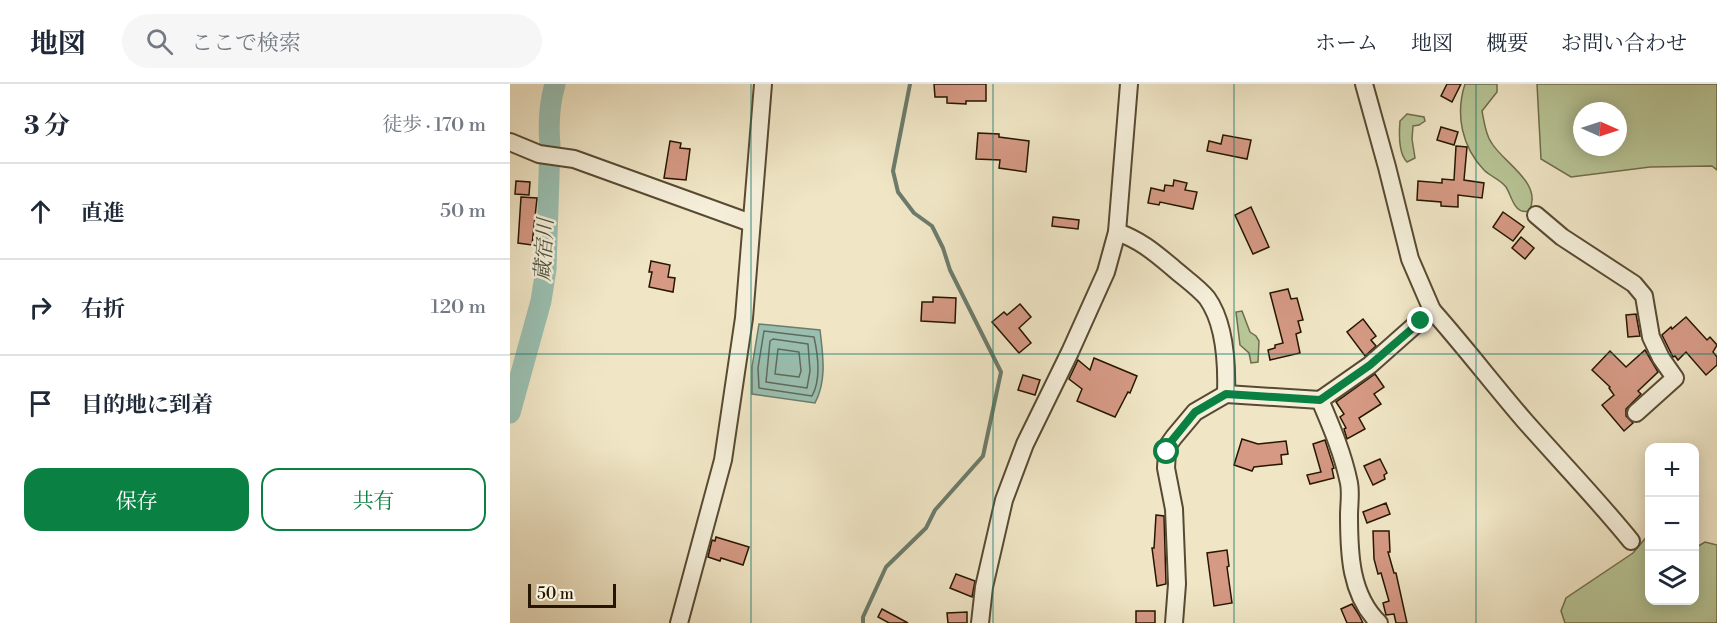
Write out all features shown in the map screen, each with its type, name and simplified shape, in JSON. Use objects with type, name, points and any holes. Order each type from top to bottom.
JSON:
[{"type":"street","points":[[679,623],[723,460],[744,318],[763,84]]},
{"type":"street","points":[[980,623],[984,587],[1004,500],[1025,444],[1106,272],[1117,232],[1129,84]]},
{"type":"street","points":[[1364,84],[1410,259],[1432,310],[1524,420],[1596,498],[1631,541]]},
{"type":"street","points":[[510,142],[539,154],[574,159],[751,223]]},
{"type":"street","points":[[1536,215],[1562,237],[1634,284],[1644,296],[1650,337],[1661,358],[1676,378],[1636,413]]},
{"type":"street","points":[[1117,232],[1136,239],[1206,297],[1216,314],[1225,356],[1226,394]]},
{"type":"street","points":[[1174,623],[1177,584],[1175,520],[1166,468],[1167,452],[1169,444],[1195,412],[1226,394],[1320,400],[1370,365],[1432,310]]},
{"type":"street","points":[[1320,400],[1341,451],[1349,486],[1349,549],[1355,581],[1366,608],[1379,623]]},
{"type":"shaded area","points":[[1465,84],[1497,84],[1497,92],[1482,111],[1485,126],[1496,150],[1520,174],[1531,191],[1532,201],[1529,211],[1517,208],[1506,187],[1484,170],[1470,151],[1461,119]]},
{"type":"shaded area","points":[[1537,84],[1717,84],[1717,170],[1712,166],[1650,167],[1571,177],[1541,159]]},
{"type":"shaded area","points":[[1407,114],[1424,117],[1425,121],[1413,126],[1412,139],[1415,158],[1407,162],[1402,153],[1399,137],[1400,121]]},
{"type":"shaded area","points":[[1242,311],[1250,332],[1259,341],[1258,362],[1251,363],[1249,353],[1240,345],[1236,312]]},
{"type":"shaded area","points":[[1645,539],[1645,605],[1699,605],[1699,546],[1705,542],[1717,545],[1717,623],[1565,623],[1561,611],[1566,598],[1633,553]]},
{"type":"water","points":[[759,324],[820,330],[823,377],[815,403],[752,394],[752,367]]},
{"type":"building","points":[[934,84],[986,84],[986,101],[966,101],[966,104],[947,103],[947,97],[935,97]]},
{"type":"building","points":[[1447,84],[1461,84],[1452,102],[1441,96]]},
{"type":"building","points":[[1441,127],[1458,132],[1454,145],[1437,140]]},
{"type":"building","points":[[978,133],[999,134],[999,137],[1029,141],[1026,172],[999,168],[1000,160],[976,159]]},
{"type":"building","points":[[1223,135],[1251,140],[1247,159],[1207,151],[1209,141],[1221,144]]},
{"type":"building","points":[[670,141],[681,143],[680,148],[690,149],[686,180],[664,178]]},
{"type":"building","points":[[1456,146],[1467,147],[1464,180],[1484,183],[1482,198],[1458,195],[1458,207],[1441,206],[1441,202],[1417,200],[1418,181],[1442,183],[1442,179],[1454,180]]},
{"type":"building","points":[[1174,180],[1187,183],[1185,190],[1197,192],[1193,209],[1160,202],[1159,205],[1148,203],[1151,188],[1164,191],[1165,185],[1173,186]]},
{"type":"building","points":[[516,181],[530,182],[529,195],[515,194]]},
{"type":"building","points":[[521,197],[537,198],[532,245],[518,243]]},
{"type":"building","points":[[1251,207],[1269,247],[1253,254],[1235,215]]},
{"type":"building","points":[[1503,212],[1524,227],[1513,241],[1493,227]]},
{"type":"building","points":[[1053,217],[1079,220],[1078,229],[1052,226]]},
{"type":"building","points":[[1521,237],[1534,248],[1525,259],[1512,248]]},
{"type":"building","points":[[651,261],[670,265],[668,277],[675,278],[673,292],[649,287],[652,272],[649,272]]},
{"type":"building","points":[[1288,289],[1291,299],[1297,298],[1303,320],[1298,321],[1301,332],[1296,334],[1300,353],[1270,360],[1268,350],[1283,343],[1270,293]]},
{"type":"building","points":[[933,297],[956,298],[955,323],[921,321],[922,302],[933,302]]},
{"type":"building","points":[[1020,304],[1031,317],[1019,328],[1031,343],[1019,353],[992,322],[1004,312],[1007,315]]},
{"type":"building","points":[[1636,314],[1640,336],[1628,337],[1626,315]]},
{"type":"building","points":[[1686,317],[1707,340],[1710,337],[1717,345],[1713,352],[1717,357],[1717,365],[1706,375],[1686,352],[1678,360],[1675,356],[1673,357],[1662,335]]},
{"type":"building","points":[[1363,319],[1376,336],[1371,340],[1376,346],[1365,356],[1347,332]]},
{"type":"building","points":[[1645,350],[1658,372],[1638,391],[1641,394],[1626,409],[1626,416],[1633,423],[1624,431],[1602,405],[1614,395],[1610,387],[1592,370],[1610,351],[1626,367]]},
{"type":"building","points":[[1094,358],[1137,376],[1130,393],[1128,392],[1115,417],[1077,401],[1082,389],[1069,379],[1078,360],[1090,370]]},
{"type":"building","points":[[1375,374],[1384,387],[1374,394],[1381,404],[1359,418],[1365,429],[1347,439],[1344,429],[1346,428],[1340,417],[1344,414],[1336,402]]},
{"type":"building","points":[[1023,375],[1040,380],[1035,395],[1018,390]]},
{"type":"building","points":[[1242,439],[1258,444],[1286,441],[1288,454],[1281,455],[1282,464],[1254,467],[1252,471],[1234,465]]},
{"type":"building","points":[[1325,440],[1334,468],[1332,469],[1334,478],[1310,484],[1307,475],[1321,472],[1313,444]]},
{"type":"building","points":[[1380,459],[1387,473],[1384,475],[1385,479],[1373,485],[1364,466]]},
{"type":"building","points":[[1386,503],[1390,514],[1367,523],[1363,512]]},
{"type":"building","points":[[1156,515],[1164,516],[1166,584],[1157,586],[1152,548],[1154,548]]},
{"type":"building","points":[[1373,531],[1389,531],[1390,552],[1388,552],[1394,573],[1396,573],[1407,623],[1396,623],[1394,614],[1386,615],[1383,603],[1389,601],[1381,573],[1378,574],[1374,559]]},
{"type":"building","points":[[716,537],[749,547],[743,565],[721,558],[720,561],[708,557],[712,540],[715,541]]},
{"type":"building","points":[[1227,550],[1232,603],[1214,606],[1207,553]]},
{"type":"building","points":[[956,574],[975,581],[972,597],[950,588]]},
{"type":"building","points":[[1352,604],[1363,623],[1347,623],[1341,609]]},
{"type":"building","points":[[882,609],[908,623],[889,623],[878,617]]},
{"type":"building","points":[[1136,611],[1155,611],[1155,623],[1136,623]]},
{"type":"building","points":[[967,612],[967,623],[948,623],[947,613]]},
{"type":"waterway","name":"蔵宿川","points":[[510,413],[541,301],[546,269],[549,122],[555,84]]},
{"type":"waterway","points":[[863,623],[863,617],[886,567],[926,528],[935,510],[983,456],[1001,372],[950,270],[943,248],[932,226],[914,213],[898,192],[893,171],[910,84]]},
{"type":"route","points":[[1167,452],[1169,444],[1195,412],[1226,394],[1320,400],[1370,365],[1421,321]]}]
